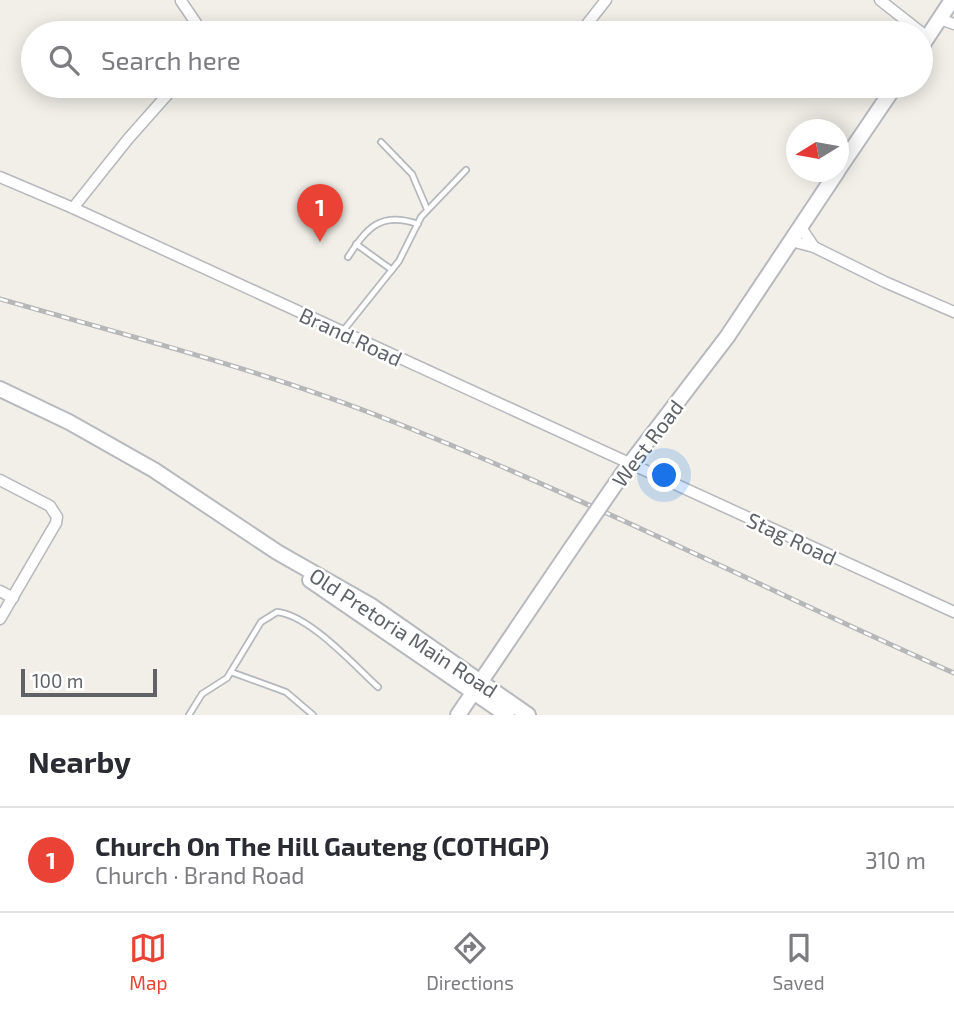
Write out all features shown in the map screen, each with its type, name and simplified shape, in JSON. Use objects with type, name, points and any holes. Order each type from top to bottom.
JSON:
[{"type":"street","points":[[590,21],[606,0]]},
{"type":"street","points":[[880,0],[902,21]]},
{"type":"street","points":[[933,34],[947,21],[952,0]]},
{"type":"street","points":[[181,1],[195,21]]},
{"type":"street","points":[[73,208],[164,98]]},
{"type":"street","name":"West Road","points":[[849,155],[887,98]]},
{"type":"street","name":"Brand Road","points":[[0,177],[342,332],[626,468]]},
{"type":"street","name":"West Road","points":[[458,715],[626,468],[727,337],[830,182]]},
{"type":"street","points":[[800,226],[814,247]]},
{"type":"street","points":[[791,241],[814,247],[954,312]]},
{"type":"street","name":"Old Pretoria Main Road","points":[[0,389],[58,416],[145,464],[277,552],[370,605],[478,687],[507,715]]},
{"type":"street","name":"Stag Road","points":[[626,468],[954,612]]},
{"type":"street","points":[[0,480],[50,506],[57,517],[0,619]]},
{"type":"street","points":[[0,591],[13,598]]},
{"type":"street","name":"Old Pretoria Main Road","points":[[478,687],[528,715]]},
{"type":"lane","points":[[381,142],[412,174],[427,209]]},
{"type":"lane","points":[[342,332],[392,270],[427,209],[466,170]]},
{"type":"lane","points":[[348,257],[368,229],[384,221],[396,219],[418,224]]},
{"type":"lane","points":[[356,244],[392,270]]},
{"type":"lane","points":[[192,714],[202,694],[219,685],[231,672],[261,622],[272,613],[295,616],[337,649],[378,687]]},
{"type":"lane","points":[[231,672],[286,692],[313,715]]},
{"type":"railway","points":[[0,299],[248,371],[394,422],[605,512],[954,673]]},
{"type":"place","name":"Church On The Hill Gauteng (COTHGP)","points":[[320,242]]}]
